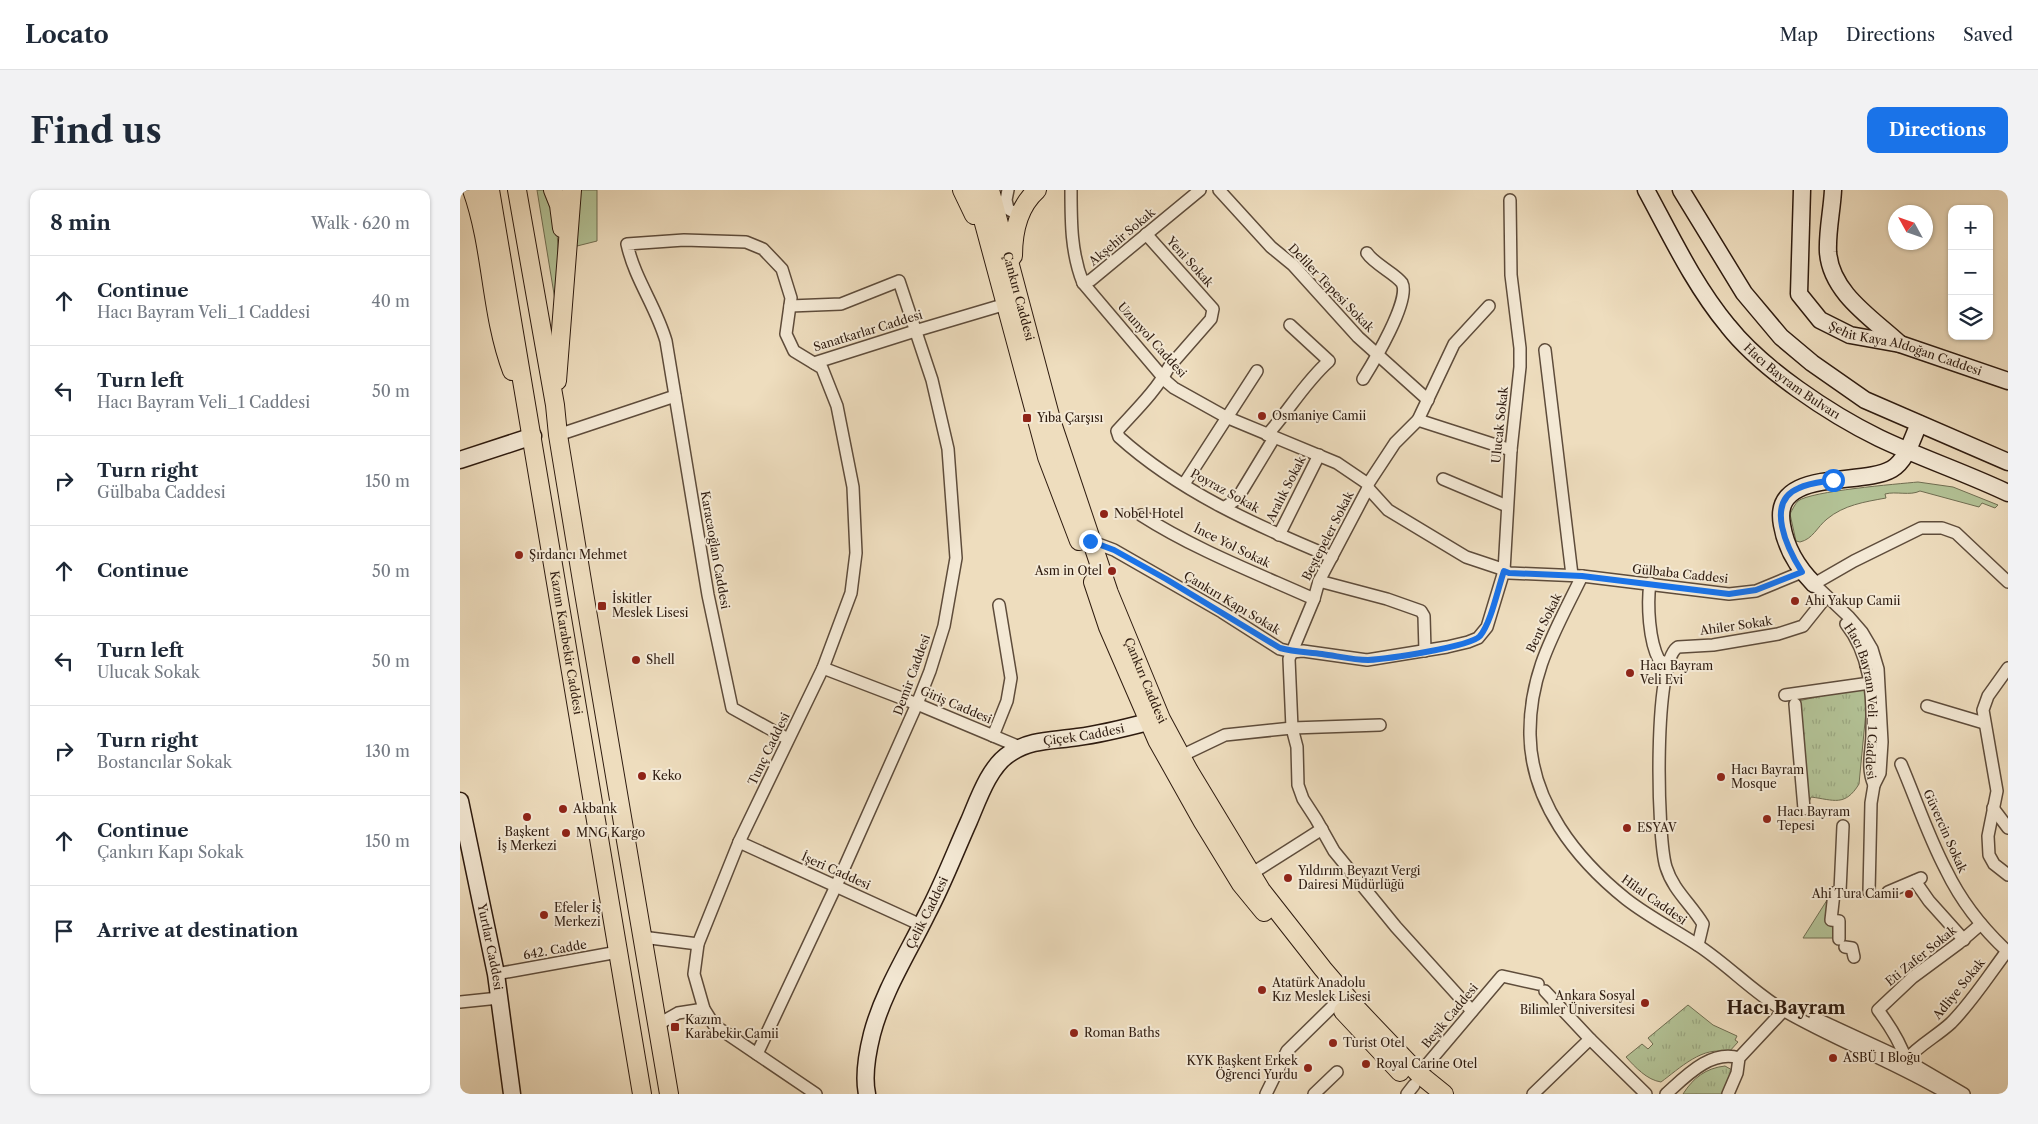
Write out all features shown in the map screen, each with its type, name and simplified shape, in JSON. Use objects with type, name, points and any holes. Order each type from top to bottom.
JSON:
[{"type":"main road","points":[[472,190],[485,242],[502,343],[526,409]]},
{"type":"main road","name":"Kazım Karabekir Caddesi","points":[[490,190],[526,409],[533,436],[642,1094]]},
{"type":"main road","name":"Kazım Karabekir Caddesi","points":[[518,190],[669,1094]]},
{"type":"main road","points":[[553,190],[561,217],[564,286]]},
{"type":"main road","points":[[555,405],[572,190]]},
{"type":"main road","points":[[962,190],[995,260]]},
{"type":"main road","name":"Çankırı Caddesi","points":[[975,190],[1047,457],[1108,627],[1148,722],[1203,822],[1242,884],[1336,1003],[1369,1040],[1416,1087],[1444,1094]]},
{"type":"main road","name":"Çankırı Caddesi","points":[[990,190],[1052,423],[1090,541],[1128,641],[1161,719],[1180,756],[1261,890],[1323,969],[1359,1011],[1416,1087]]},
{"type":"main road","points":[[1012,274],[1013,238],[1019,215],[1037,190]]},
{"type":"street","points":[[1008,190],[1006,200],[1008,209],[1019,215]]},
{"type":"street","name":"Uzunyol Caddesi","points":[[1071,190],[1072,231],[1076,265],[1083,283],[1174,388],[1226,417],[1337,463],[1368,486],[1388,510],[1466,557],[1504,571]]},
{"type":"street","name":"Akşehir Sokak","points":[[1083,283],[1091,280],[1200,190]]},
{"type":"street","name":"Deliler Tepesi Sokak","points":[[1219,190],[1358,337],[1428,400]]},
{"type":"street","name":"Hacı Bayram Bulvarı","points":[[1646,190],[1703,294],[1729,328],[1760,358],[1795,386],[1879,438],[2008,493]]},
{"type":"street","name":"Hacı Bayram Bulvarı","points":[[1681,190],[1744,293],[1781,337],[1812,363],[1865,400],[2008,462]]},
{"type":"street","name":"Şehit Kaya Aldoğan Caddesi","points":[[1802,190],[1798,294],[1820,320],[1850,335],[1900,344],[2008,381]]},
{"type":"street","points":[[1833,190],[1828,252],[1834,276],[1842,290],[1900,344]]},
{"type":"street","name":"Ulucak Sokak","points":[[1425,651],[1468,642],[1478,638],[1487,627],[1504,571],[1511,450],[1520,367],[1520,348],[1511,275],[1510,200]]},
{"type":"street","name":"Yeni Sokak","points":[[1146,234],[1214,309],[1211,319],[1168,367],[1164,376]]},
{"type":"street","name":"Sanatkarlar Caddesi","points":[[675,396],[666,341],[661,325],[656,310],[635,274],[627,244],[684,240],[746,242],[763,249],[782,269],[791,298],[786,334],[794,351],[814,363],[1006,304]]},
{"type":"street","points":[[1363,379],[1378,354],[1397,315],[1404,292],[1402,283],[1366,253]]},
{"type":"street","name":"Demir Caddesi","points":[[757,1054],[836,886],[917,704],[944,626],[956,558],[948,449],[932,380],[899,281],[841,304],[790,306]]},
{"type":"street","name":"Beştepeler Sokak","points":[[1292,652],[1314,599],[1319,581],[1368,486],[1395,443],[1418,420],[1454,344],[1489,306]]},
{"type":"street","points":[[1225,507],[1237,499],[1270,436],[1296,396],[1329,361],[1290,325]]},
{"type":"street","points":[[1545,350],[1577,576]]},
{"type":"street","name":"Tunç Caddesi","points":[[814,363],[822,368],[837,406],[853,487],[856,553],[851,592],[823,668],[739,842],[698,944],[694,974],[704,1009],[714,1025],[816,1094]]},
{"type":"street","points":[[1184,484],[1257,372]]},
{"type":"street","name":"Poyraz Sokak","points":[[1164,376],[1117,431],[1119,437],[1184,484],[1239,516],[1332,557]]},
{"type":"street","points":[[558,435],[675,396]]},
{"type":"street","name":"Karacaoğlan Caddesi","points":[[675,396],[707,587],[732,708],[788,739]]},
{"type":"street","points":[[1418,420],[1511,450]]},
{"type":"street","name":"Hacı Bayram Veli_1 Caddesi","points":[[1874,682],[1878,670],[1868,642],[1850,617],[1802,572],[1791,553],[1783,530],[1781,508],[1784,501],[1798,488],[1887,471],[1901,462],[1919,424]]},
{"type":"street","points":[[460,460],[533,436]]},
{"type":"street","name":"Aralık Sokak","points":[[1279,535],[1319,455]]},
{"type":"street","points":[[1443,479],[1507,506]]},
{"type":"street","name":"İnce Yol Sokak","points":[[1141,515],[1238,565],[1314,599]]},
{"type":"street","points":[[1814,584],[1899,537],[1929,527],[1942,528],[1953,532],[2008,582]]},
{"type":"street","name":"Çankırı Kapı Sokak","points":[[1090,541],[1114,550],[1280,648],[1292,652]]},
{"type":"street","name":"Gülbaba Caddesi","points":[[1504,571],[1509,573],[1577,576],[1650,583],[1729,594],[1756,590],[1802,572]]},
{"type":"street","name":"Bent Sokak","points":[[1531,713],[1538,672],[1545,651],[1577,576]]},
{"type":"street","points":[[1319,581],[1421,611],[1424,616],[1425,651],[1367,660],[1303,651],[1292,652],[1289,660],[1292,728],[1297,746],[1299,792],[1334,851],[1389,919],[1472,1011]]},
{"type":"street","points":[[1650,583],[1648,610],[1654,646],[1659,660],[1667,664],[1663,681],[1660,726],[1662,851],[1672,883],[1703,924],[1698,945]]},
{"type":"street","name":"Hacı Bayram Veli_1 Caddesi","points":[[1814,584],[1823,601],[1852,632],[1863,652],[1874,682],[1882,742],[1880,774],[1874,785],[1870,803],[1869,892]]},
{"type":"street","name":"Ahiler Sokak","points":[[1667,664],[1674,649],[1678,647],[1713,646],[1778,634],[1803,626],[1823,601]]},
{"type":"street","points":[[993,736],[1007,701],[1011,678],[999,605]]},
{"type":"street","name":"Giriş Caddesi","points":[[823,668],[917,704],[1022,748]]},
{"type":"street","points":[[2008,668],[1988,696],[1983,710],[1998,791],[1988,836],[1988,855],[1994,864],[2008,874]]},
{"type":"street","points":[[1784,695],[1874,682]]},
{"type":"street","points":[[1795,704],[1804,809]]},
{"type":"street","points":[[1927,706],[1984,723]]},
{"type":"street","name":"Hilal Caddesi","points":[[1531,713],[1531,751],[1537,780],[1546,804],[1564,833],[1606,882],[1627,900],[1698,945],[1760,995],[1787,1008]]},
{"type":"street","name":"Çiçek Caddesi","points":[[1022,748],[1037,741],[1076,738],[1148,722]]},
{"type":"street","points":[[1180,756],[1225,735],[1292,728],[1380,725]]},
{"type":"street","name":"Çelik Caddesi","points":[[867,1094],[864,1079],[872,1035],[881,1008],[905,955],[922,925],[986,783],[1003,759],[1022,748]]},
{"type":"street","name":"Güvercin Sokak","points":[[1901,764],[1946,871],[1967,906],[2007,952]]},
{"type":"street","points":[[1998,791],[2008,798]]},
{"type":"street","name":"Yurtlar Caddesi","points":[[460,801],[496,974],[512,1094]]},
{"type":"street","points":[[1993,808],[2008,828]]},
{"type":"street","points":[[1842,826],[1840,891],[1834,893],[1832,920],[1839,921],[1842,943],[1852,948],[1854,957]]},
{"type":"street","points":[[1251,874],[1322,829]]},
{"type":"street","name":"İşeri Caddesi","points":[[739,842],[922,925]]},
{"type":"street","points":[[1888,892],[1918,880],[1929,901],[1964,940]]},
{"type":"street","name":"Eti Zafer Sokak","points":[[1906,1060],[1891,1026],[1878,1010],[1913,977],[1964,940],[1981,924]]},
{"type":"street","points":[[642,937],[698,944]]},
{"type":"street","name":"642. Cadde","points":[[496,974],[618,952]]},
{"type":"street","name":"Adliye Sokak","points":[[1906,1060],[1911,1054],[1936,1037],[1958,1016],[2007,952]]},
{"type":"street","name":"Beşik Caddesi","points":[[1416,1087],[1472,1011],[1502,976],[1541,987],[1590,1039]]},
{"type":"street","points":[[460,1002],[499,998]]},
{"type":"street","points":[[1266,1094],[1287,1050],[1336,1003]]},
{"type":"street","points":[[1728,1094],[1737,1073],[1739,1058],[1787,1008]]},
{"type":"street","points":[[1787,1008],[1906,1060],[1964,1094]]},
{"type":"street","points":[[1787,1008],[1843,1042],[1930,1090],[1948,1094]]},
{"type":"street","points":[[657,1025],[678,1013],[704,1009]]},
{"type":"street","points":[[1533,1094],[1590,1039],[1646,1094]]},
{"type":"street","points":[[1666,1094],[1694,1070],[1711,1060],[1724,1056],[1739,1058]]},
{"type":"street","points":[[1314,1094],[1337,1072]]},
{"type":"green space","points":[[537,190],[544,190],[557,231],[558,257],[555,300]]},
{"type":"green space","points":[[578,190],[597,190],[597,241],[573,247]]},
{"type":"green space","points":[[1918,482],[1953,487],[1998,505],[1995,508],[1982,503],[1979,507],[1920,491],[1889,493],[1885,494],[1886,498],[1840,510],[1827,519],[1812,536],[1800,542],[1796,541],[1790,514],[1798,501],[1806,497],[1836,491]]},
{"type":"green space","points":[[1863,687],[1867,691],[1867,701],[1859,784],[1844,799],[1833,800],[1811,797],[1807,808],[1798,701]]},
{"type":"green space","points":[[1829,897],[1834,923],[1833,938],[1803,938]]},
{"type":"green space","points":[[1688,1005],[1713,1025],[1737,1036],[1735,1040],[1738,1042],[1728,1053],[1710,1052],[1692,1059],[1661,1082],[1651,1079],[1637,1069],[1626,1057],[1642,1044],[1648,1049],[1653,1044],[1648,1038]]},
{"type":"green space","points":[[1725,1066],[1732,1070],[1723,1094],[1683,1094],[1691,1083],[1701,1075],[1712,1069]]},
{"type":"place","name":"Osmaniye Camii","points":[[1262,416]]},
{"type":"place","name":"Yıba Çarşısı","points":[[1027,418]]},
{"type":"place","name":"Nobel Hotel","points":[[1104,514]]},
{"type":"place","name":"Şırdancı Mehmet","points":[[519,555]]},
{"type":"place","name":"Asm in Otel","points":[[1112,571]]},
{"type":"place","name":"Ahi Yakup Camii","points":[[1795,601]]},
{"type":"place","name":"İskitler Meslek Lisesi","points":[[602,606]]},
{"type":"place","name":"Shell","points":[[636,660]]},
{"type":"place","name":"Hacı Bayram Veli Evi","points":[[1630,673]]},
{"type":"place","name":"Keko","points":[[642,776]]},
{"type":"place","name":"Hacı Bayram Mosque","points":[[1721,777]]},
{"type":"place","name":"Akbank","points":[[563,809]]},
{"type":"place","name":"Başkent İş Merkezi","points":[[527,817]]},
{"type":"place","name":"Hacı Bayram Tepesi","points":[[1767,819]]},
{"type":"place","name":"ESYAV","points":[[1627,828]]},
{"type":"place","name":"MNG Kargo","points":[[566,833]]},
{"type":"place","name":"Yıldırım Beyazıt Vergi Dairesi Müdürlüğü","points":[[1288,878]]},
{"type":"place","name":"Ahi Tura Camii","points":[[1909,894]]},
{"type":"place","name":"Efeler İş Merkezi","points":[[544,915]]},
{"type":"place","name":"Atatürk Anadolu Kız Meslek Lisesi","points":[[1262,990]]},
{"type":"place","name":"Ankara Sosyal Bilimler Üniversitesi","points":[[1645,1003]]},
{"type":"place","name":"Kazım Karabekir Camii","points":[[675,1027]]},
{"type":"place","name":"Roman Baths","points":[[1074,1033]]},
{"type":"place","name":"Turist Otel","points":[[1333,1043]]},
{"type":"place","name":"ASBÜ I Bloğu","points":[[1833,1058]]},
{"type":"place","name":"Royal Carine Otel","points":[[1366,1064]]},
{"type":"place","name":"KYK Başkent Erkek Öğrenci Yurdu","points":[[1308,1068]]},
{"type":"district","name":"Hacı Bayram","points":[[1786,1008]]},
{"type":"route","points":[[1090,541],[1114,550],[1166,579],[1280,648],[1292,652],[1303,651],[1367,660],[1447,647],[1478,638],[1487,627],[1504,571],[1509,573],[1582,576],[1660,584],[1729,594],[1774,585],[1802,572],[1791,553],[1783,530],[1781,508],[1784,501],[1798,488],[1833,480]]}]
